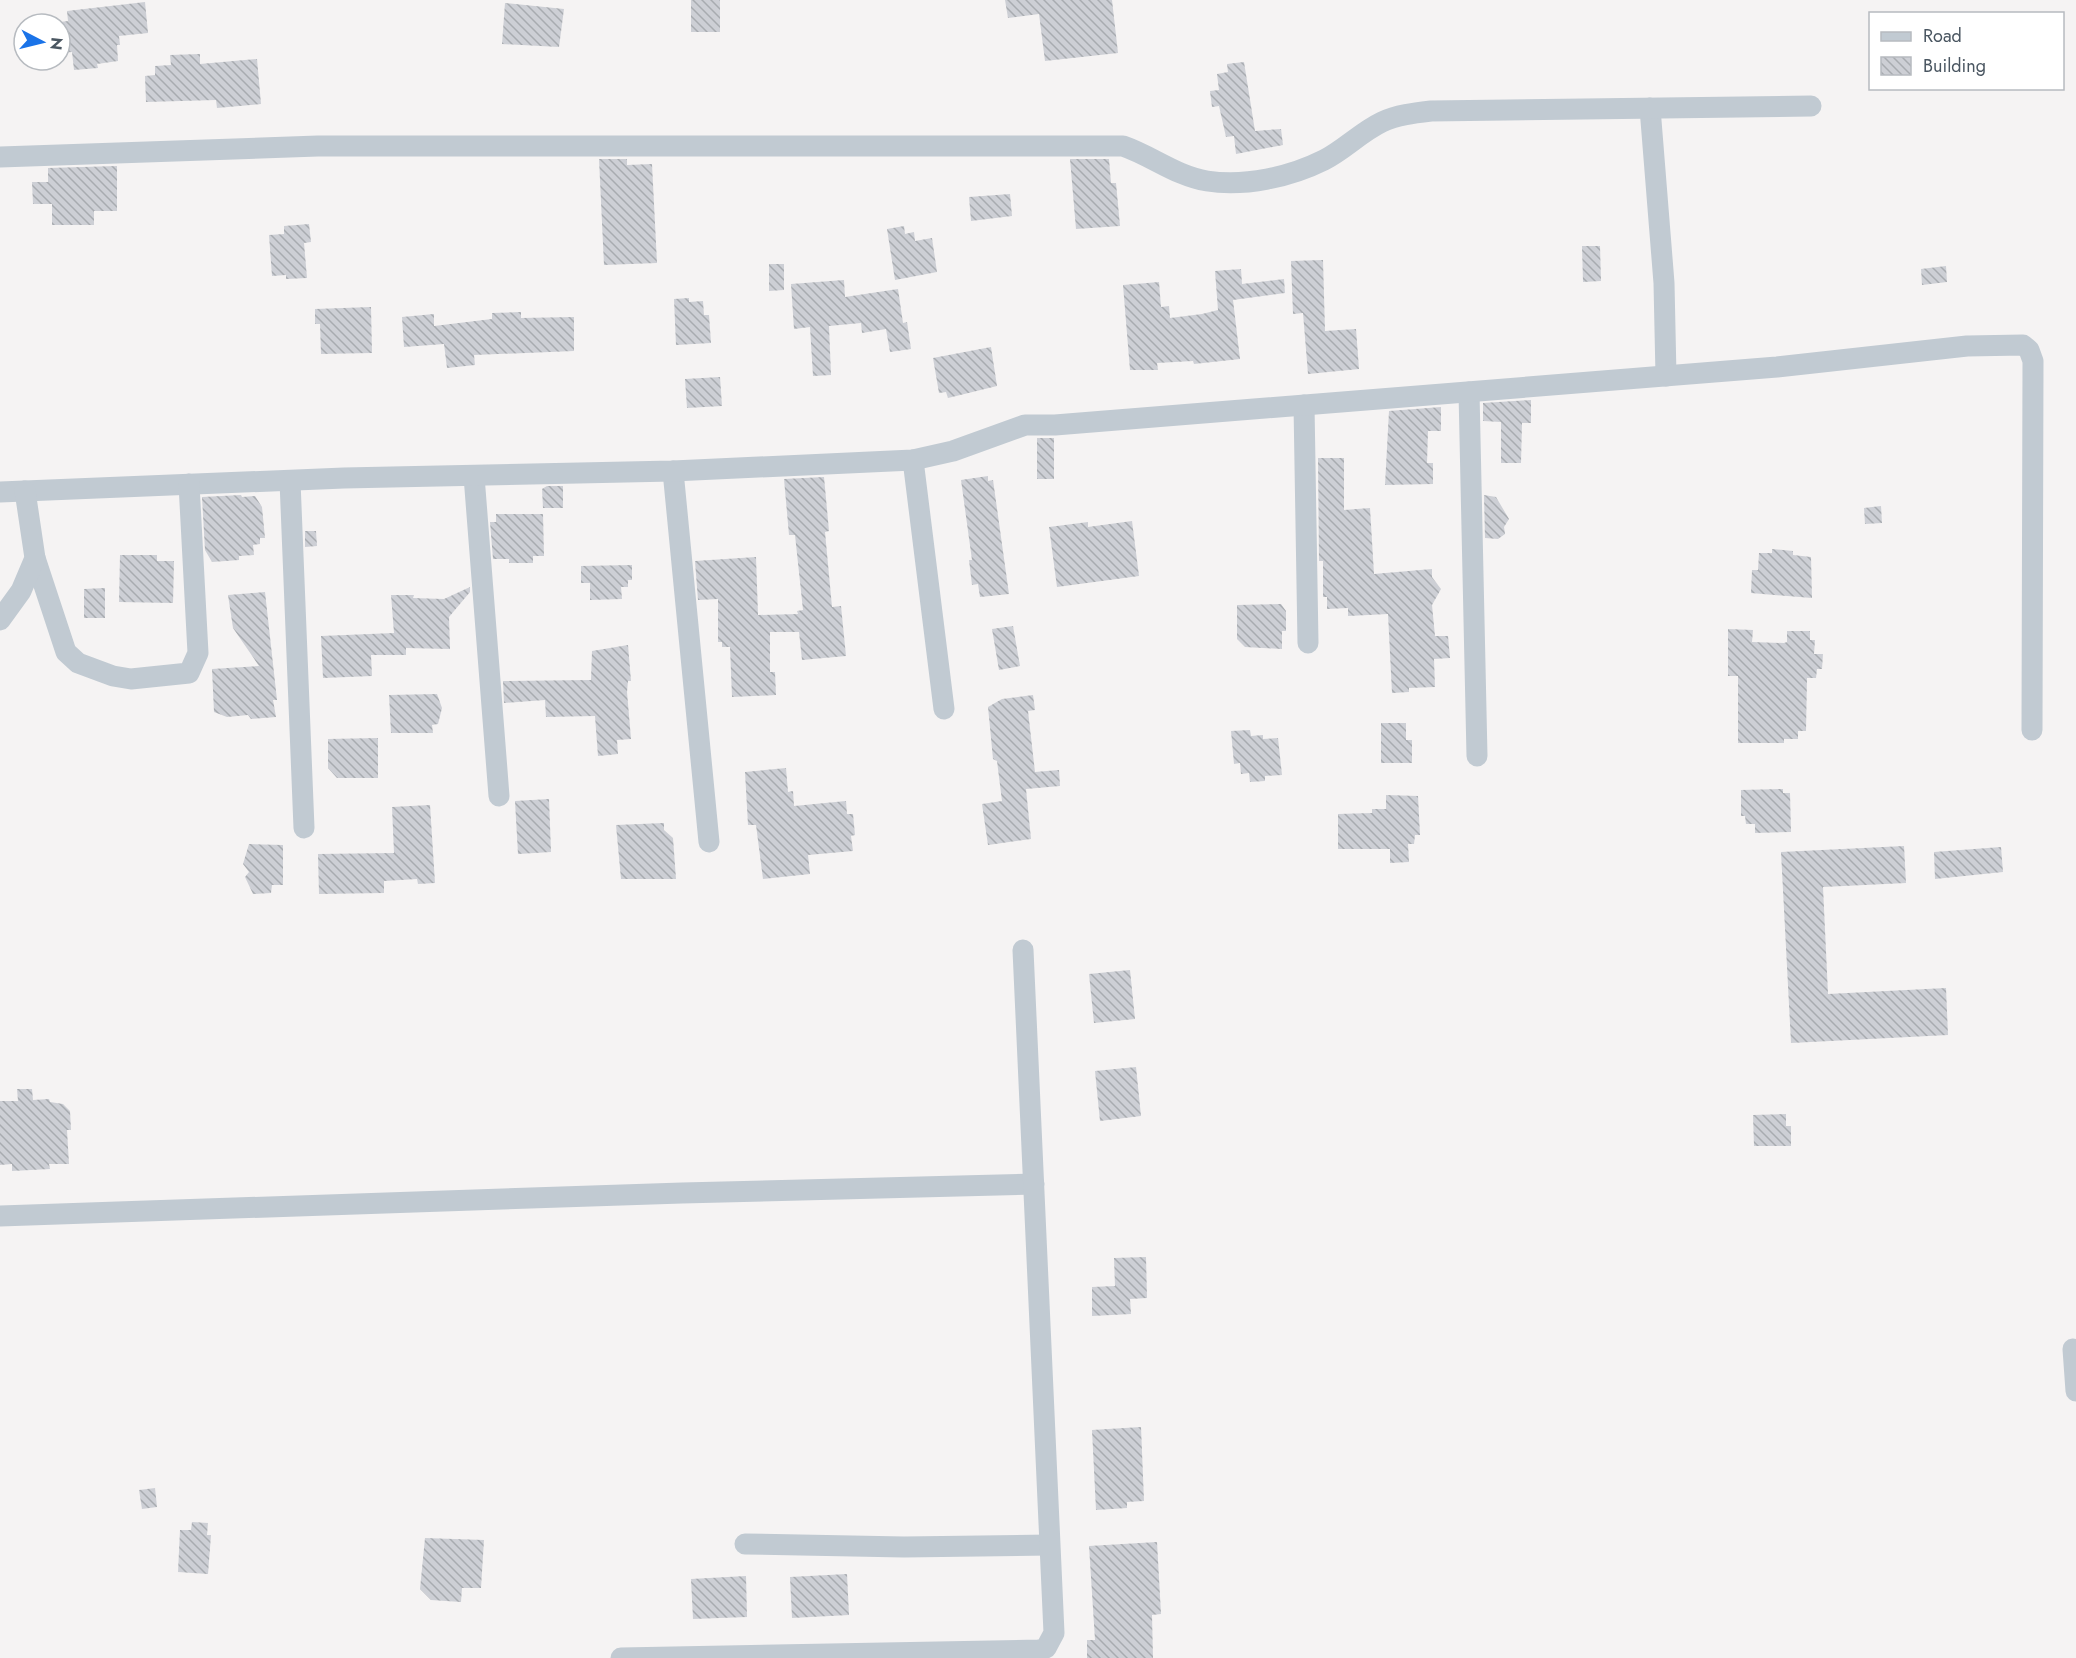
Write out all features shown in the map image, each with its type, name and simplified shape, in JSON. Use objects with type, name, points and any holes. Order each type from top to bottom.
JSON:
[{"type":"street","points":[[0,157],[318,146],[1123,146],[1147,154],[1172,170],[1207,181],[1240,182],[1283,175],[1324,160],[1382,122],[1407,114],[1431,111],[1810,106]]},
{"type":"street","points":[[1650,108],[1664,282],[1666,376]]},
{"type":"street","points":[[0,492],[189,484],[673,471],[913,460],[953,451],[1025,425],[1055,425],[1778,367],[1967,346],[2023,345],[2029,350],[2033,361],[2032,730]]},
{"type":"street","points":[[1469,392],[1477,756]]},
{"type":"street","points":[[1304,405],[1308,643]]},
{"type":"street","points":[[913,460],[944,709]]},
{"type":"street","points":[[673,471],[709,842]]},
{"type":"street","points":[[474,476],[499,796]]},
{"type":"street","points":[[290,481],[304,828]]},
{"type":"street","points":[[25,491],[35,558],[66,652],[78,663],[113,676],[131,679],[189,673],[198,652],[189,484]]},
{"type":"street","points":[[0,620],[21,591],[31,573],[35,558]]},
{"type":"street","points":[[621,1658],[1046,1648],[1054,1633],[1023,950]]},
{"type":"street","points":[[0,1216],[1034,1184]]},
{"type":"street","points":[[2073,1349],[2076,1391]]},
{"type":"street","points":[[745,1544],[904,1547],[1049,1545]]},
{"type":"building","points":[[691,0],[720,0],[720,32],[691,32]]},
{"type":"building","points":[[1005,0],[1112,0],[1118,53],[1045,61],[1039,14],[1008,18]]},
{"type":"building","points":[[145,2],[148,33],[119,36],[118,61],[97,64],[98,68],[74,70],[72,12],[67,11]]},
{"type":"building","points":[[505,3],[564,9],[559,47],[502,44]]},
{"type":"building","points":[[200,54],[200,64],[257,59],[261,104],[217,108],[216,100],[146,102],[145,76],[155,75],[155,66],[171,65],[170,55]]},
{"type":"building","points":[[1244,62],[1255,131],[1281,129],[1283,145],[1236,154],[1234,136],[1226,137],[1219,106],[1212,107],[1210,91],[1219,90],[1217,74],[1228,72],[1227,64]]},
{"type":"building","points":[[599,159],[627,159],[627,165],[652,164],[657,263],[604,265]]},
{"type":"building","points":[[1070,159],[1109,159],[1111,183],[1116,183],[1120,226],[1076,229]]},
{"type":"building","points":[[117,166],[117,211],[94,211],[94,225],[52,225],[52,204],[33,204],[32,182],[48,182],[48,168]]},
{"type":"building","points":[[1010,194],[1012,216],[971,221],[969,197]]},
{"type":"building","points":[[309,224],[311,242],[304,243],[307,278],[286,279],[286,275],[272,276],[269,235],[284,234],[284,226]]},
{"type":"building","points":[[904,226],[905,234],[914,232],[915,241],[932,238],[937,272],[895,280],[887,229]]},
{"type":"building","points":[[1582,246],[1600,246],[1601,281],[1583,282]]},
{"type":"building","points":[[1323,260],[1325,331],[1356,329],[1359,369],[1308,374],[1303,313],[1293,314],[1291,261]]},
{"type":"building","points":[[769,264],[784,264],[784,290],[769,291]]},
{"type":"building","points":[[1946,266],[1947,282],[1922,285],[1921,269]]},
{"type":"building","points":[[1241,269],[1242,284],[1284,279],[1285,293],[1233,300],[1240,359],[1194,364],[1193,361],[1157,363],[1158,370],[1130,370],[1123,285],[1159,282],[1161,307],[1169,306],[1170,318],[1202,314],[1218,310],[1215,271]]},
{"type":"building","points":[[844,280],[845,297],[898,289],[903,323],[907,322],[911,349],[890,352],[886,329],[862,333],[861,323],[829,326],[831,375],[813,376],[810,327],[794,329],[791,284]]},
{"type":"building","points":[[689,298],[689,302],[703,301],[704,315],[709,315],[711,343],[676,345],[674,299]]},
{"type":"building","points":[[371,307],[372,353],[321,354],[320,324],[315,324],[315,309]]},
{"type":"building","points":[[521,312],[521,318],[574,317],[574,351],[474,355],[475,365],[447,368],[444,344],[404,347],[402,317],[434,314],[434,326],[492,319],[492,313]]},
{"type":"building","points":[[991,347],[997,386],[948,398],[946,392],[939,393],[933,358]]},
{"type":"building","points":[[720,377],[722,406],[687,408],[685,379]]},
{"type":"building","points":[[1531,400],[1531,423],[1522,423],[1521,463],[1501,463],[1501,422],[1483,421],[1483,403]]},
{"type":"building","points":[[1441,407],[1441,431],[1428,431],[1427,463],[1433,463],[1433,484],[1385,485],[1389,411]]},
{"type":"building","points":[[1037,438],[1054,438],[1054,479],[1037,479]]},
{"type":"building","points":[[1318,458],[1344,458],[1344,510],[1370,508],[1374,574],[1432,569],[1432,577],[1441,589],[1432,605],[1435,636],[1448,636],[1450,658],[1434,659],[1435,687],[1409,688],[1409,692],[1392,693],[1388,614],[1348,616],[1348,608],[1327,609],[1327,597],[1323,597],[1323,561],[1319,561]]},
{"type":"building","points":[[988,476],[988,481],[993,480],[1009,594],[980,597],[978,584],[972,585],[969,560],[972,560],[961,480]]},
{"type":"building","points":[[824,477],[829,531],[825,532],[832,607],[841,606],[846,656],[802,660],[799,632],[770,632],[770,672],[775,672],[776,695],[732,697],[730,647],[722,647],[722,642],[718,642],[718,599],[698,600],[695,561],[756,557],[758,615],[798,614],[797,611],[803,610],[795,535],[789,535],[784,479]]},
{"type":"building","points":[[547,486],[563,486],[563,508],[543,508],[542,489]]},
{"type":"building","points":[[241,495],[242,497],[255,496],[262,507],[265,538],[260,538],[260,544],[253,545],[254,555],[239,556],[239,560],[212,562],[205,550],[202,497]]},
{"type":"building","points":[[1484,495],[1496,497],[1509,519],[1504,527],[1505,534],[1498,539],[1485,538]]},
{"type":"building","points":[[1881,506],[1882,523],[1865,524],[1864,508]]},
{"type":"building","points":[[496,514],[543,514],[544,556],[533,556],[533,563],[509,563],[509,559],[493,559],[490,522],[496,522]]},
{"type":"building","points":[[1132,521],[1139,576],[1057,587],[1049,527],[1088,522],[1088,527]]},
{"type":"building","points":[[305,531],[316,531],[317,546],[305,547]]},
{"type":"building","points":[[1772,549],[1793,551],[1793,555],[1811,557],[1812,598],[1751,593],[1752,570],[1758,570],[1759,553],[1772,553]]},
{"type":"building","points":[[120,555],[157,555],[157,561],[174,561],[173,603],[119,602]]},
{"type":"building","points":[[632,565],[632,580],[628,580],[628,587],[621,587],[622,599],[590,600],[590,583],[581,583],[581,566]]},
{"type":"building","points":[[470,587],[470,592],[449,617],[450,649],[406,648],[406,655],[371,655],[372,676],[323,678],[321,636],[394,633],[391,595],[444,599]]},
{"type":"building","points":[[105,588],[105,618],[84,618],[84,589]]},
{"type":"building","points":[[265,592],[277,700],[273,700],[276,717],[251,719],[248,715],[227,717],[214,712],[212,669],[259,666],[233,628],[228,595]]},
{"type":"building","points":[[1281,604],[1286,611],[1286,631],[1282,631],[1282,649],[1245,647],[1237,639],[1237,605]]},
{"type":"building","points":[[1013,626],[1020,666],[999,670],[992,629]]},
{"type":"building","points":[[1728,629],[1753,630],[1752,642],[1784,643],[1787,642],[1787,631],[1810,631],[1810,640],[1815,640],[1814,654],[1823,654],[1822,669],[1817,669],[1816,678],[1807,678],[1806,731],[1798,731],[1798,739],[1784,739],[1784,743],[1738,743],[1738,676],[1728,676]]},
{"type":"building","points":[[628,645],[631,681],[628,681],[627,692],[631,739],[617,740],[618,754],[598,756],[595,716],[546,717],[545,700],[504,703],[503,681],[591,680],[592,651]]},
{"type":"building","points":[[437,694],[442,708],[438,724],[432,725],[433,733],[391,733],[389,695]]},
{"type":"building","points":[[1033,695],[1035,710],[1028,711],[1035,772],[1059,770],[1060,786],[1026,789],[1031,839],[988,845],[982,804],[1002,801],[997,761],[993,759],[988,707],[1002,699]]},
{"type":"building","points":[[1381,723],[1406,723],[1406,740],[1412,740],[1412,763],[1381,763]]},
{"type":"building","points":[[1250,730],[1251,736],[1263,735],[1263,739],[1278,738],[1282,775],[1265,776],[1265,781],[1250,782],[1249,773],[1241,774],[1240,763],[1234,764],[1231,731]]},
{"type":"building","points":[[378,738],[378,778],[337,778],[328,768],[328,739]]},
{"type":"building","points":[[786,768],[788,792],[793,791],[794,806],[846,801],[847,814],[853,814],[855,835],[851,836],[853,851],[808,855],[810,874],[763,879],[756,825],[748,825],[745,772]]},
{"type":"building","points":[[1783,789],[1783,793],[1790,793],[1791,832],[1755,833],[1755,824],[1746,824],[1745,816],[1741,816],[1741,790]]},
{"type":"building","points":[[1386,795],[1418,796],[1420,835],[1415,835],[1414,844],[1408,844],[1409,862],[1390,863],[1390,849],[1338,849],[1338,814],[1372,813],[1372,809],[1386,809]]},
{"type":"building","points":[[549,799],[551,852],[518,854],[515,801]]},
{"type":"building","points":[[430,805],[435,883],[418,884],[417,879],[384,881],[384,893],[319,894],[318,854],[394,853],[392,807]]},
{"type":"building","points":[[664,823],[664,830],[673,838],[676,879],[621,879],[616,825]]},
{"type":"building","points":[[249,844],[283,845],[283,885],[272,885],[271,893],[253,894],[245,877],[249,872],[243,864]]},
{"type":"building","points":[[1904,846],[1906,883],[1823,887],[1828,994],[1946,988],[1948,1035],[1791,1043],[1781,852]]},
{"type":"building","points":[[2001,847],[2003,872],[1935,879],[1934,852]]},
{"type":"building","points":[[1130,970],[1135,1019],[1094,1023],[1089,974]]},
{"type":"building","points":[[1136,1067],[1141,1116],[1100,1121],[1095,1071]]},
{"type":"building","points":[[17,1089],[32,1089],[33,1100],[49,1099],[50,1102],[63,1104],[70,1111],[71,1130],[67,1130],[69,1164],[49,1164],[50,1169],[12,1171],[12,1164],[0,1165],[0,1101],[18,1101]]},
{"type":"building","points":[[1786,1114],[1786,1126],[1791,1126],[1791,1146],[1754,1146],[1753,1115]]},
{"type":"building","points":[[1146,1257],[1147,1298],[1130,1299],[1131,1314],[1092,1316],[1092,1287],[1115,1286],[1114,1258]]},
{"type":"building","points":[[1141,1427],[1144,1501],[1127,1502],[1127,1508],[1096,1510],[1092,1430]]},
{"type":"building","points":[[155,1488],[157,1507],[142,1509],[139,1490]]},
{"type":"building","points":[[192,1522],[208,1523],[207,1535],[211,1535],[208,1574],[178,1572],[180,1530],[191,1530]]},
{"type":"building","points":[[425,1538],[484,1540],[481,1588],[462,1588],[461,1602],[431,1600],[420,1589]]},
{"type":"building","points":[[1157,1542],[1161,1614],[1152,1615],[1153,1658],[1087,1658],[1087,1640],[1095,1640],[1089,1546]]},
{"type":"building","points":[[847,1574],[849,1615],[792,1618],[790,1577]]},
{"type":"building","points":[[746,1576],[747,1617],[693,1619],[691,1579]]}]
